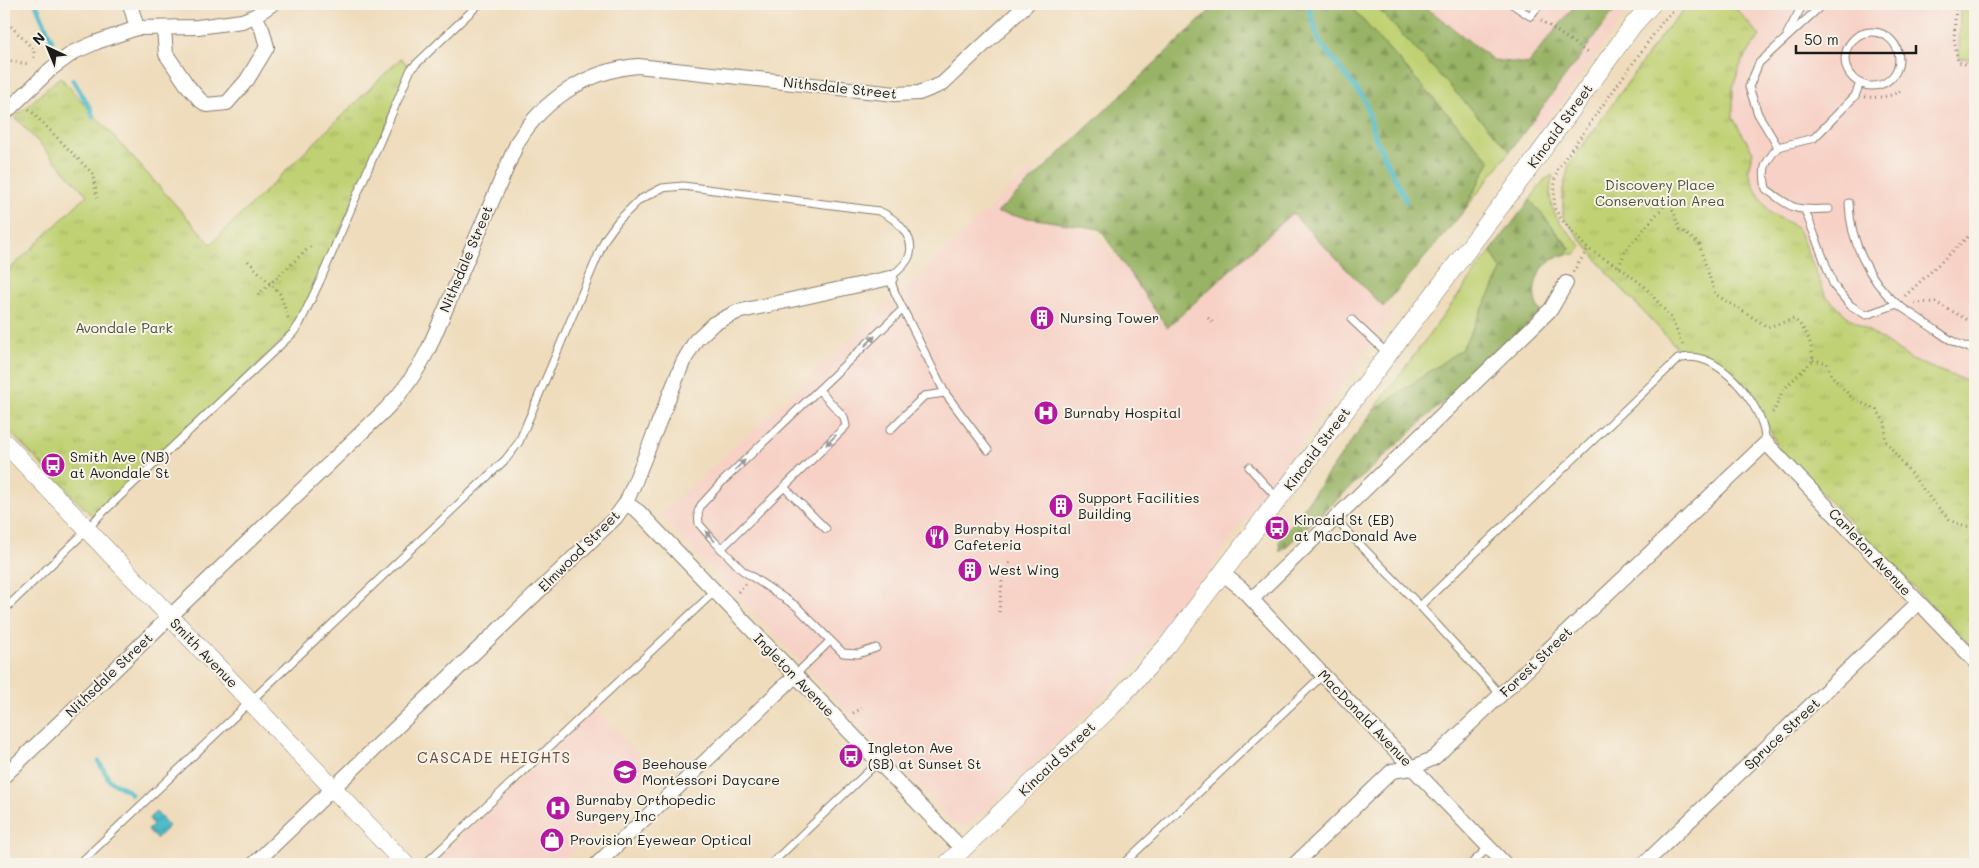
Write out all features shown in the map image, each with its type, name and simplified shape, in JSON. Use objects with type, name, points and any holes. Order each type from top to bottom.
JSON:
[{"type":"street","points":[[130,4],[137,28]]},
{"type":"street","points":[[4,114],[52,68],[74,52],[137,28],[198,27],[242,21],[255,16],[272,4]]},
{"type":"street","name":"Nithsdale Street","points":[[4,776],[385,410],[403,390],[428,350],[518,141],[526,128],[568,90],[596,74],[610,70],[652,66],[895,94],[919,93],[937,88],[946,81],[1027,4]]},
{"type":"street","name":"Kincaid Street","points":[[947,864],[1142,675],[1223,574],[1524,175],[1633,25],[1652,4]]},
{"type":"street","points":[[164,29],[166,54],[187,85],[207,105],[227,103],[247,80],[267,47],[262,29],[255,16]]},
{"type":"street","name":"Elmwood Street","points":[[254,864],[615,518],[626,502],[683,362],[696,340],[713,324],[737,312],[890,278]]},
{"type":"street","points":[[1252,599],[1551,309],[1566,283]]},
{"type":"street","name":"Smith Avenue","points":[[4,443],[405,864]]},
{"type":"street","name":"Carleton Avenue","points":[[1766,443],[1975,661]]},
{"type":"street","name":"Forest Street","points":[[1295,864],[1392,771],[1412,768],[1434,758],[1766,443]]},
{"type":"street","name":"Ingleton Avenue","points":[[626,502],[640,512],[962,850]]},
{"type":"street","name":"MacDonald Avenue","points":[[1223,574],[1242,588],[1505,864]]},
{"type":"street","name":"Spruce Street","points":[[1644,864],[1918,602]]},
{"type":"street","points":[[597,864],[795,676]]},
{"type":"lane","points":[[4,610],[87,530],[99,516],[293,333],[300,323],[320,281],[411,69],[479,4]]},
{"type":"lane","points":[[1512,4],[1530,16],[1540,4]]},
{"type":"lane","points":[[1785,38],[1803,4]]},
{"type":"lane","points":[[1778,148],[1758,114],[1749,87],[1759,63],[1823,4]]},
{"type":"lane","points":[[1870,32],[1887,37],[1894,43],[1898,51],[1899,59],[1893,76],[1886,82],[1878,85],[1860,83],[1853,78],[1845,63],[1849,45],[1862,34],[1870,32]]},
{"type":"lane","points":[[1829,209],[1805,210],[1790,207],[1766,189],[1763,172],[1768,159],[1778,148],[1814,138],[1855,96],[1860,83]]},
{"type":"lane","points":[[79,864],[506,459],[519,442],[604,239],[618,220],[639,200],[662,188],[683,186],[879,211],[888,215],[902,228],[910,247],[910,254],[906,263],[890,278],[903,309],[945,393],[988,450]]},
{"type":"lane","points":[[1849,203],[1849,218],[1856,245],[1878,286],[1897,304],[1959,346],[1975,349]]},
{"type":"lane","points":[[1805,210],[1834,286],[1850,305],[1866,315],[1897,304]]},
{"type":"lane","points":[[876,648],[858,654],[842,653],[796,606],[742,570],[699,524],[698,512],[701,505],[722,482],[903,309]]},
{"type":"lane","points":[[1352,320],[1388,354]]},
{"type":"lane","points":[[1420,606],[1678,359],[1688,357],[1702,358],[1724,371],[1745,394],[1762,423],[1766,443]]},
{"type":"lane","points":[[721,549],[846,426],[844,417],[819,390]]},
{"type":"lane","points":[[890,430],[924,396],[945,393]]},
{"type":"lane","points":[[1249,467],[1279,500]]},
{"type":"lane","points":[[784,487],[826,529]]},
{"type":"lane","points":[[1335,520],[1420,606],[1501,695]]},
{"type":"lane","points":[[425,864],[715,591]]},
{"type":"lane","points":[[795,676],[830,640]]},
{"type":"lane","points":[[1123,864],[1323,675]]},
{"type":"lane","points":[[771,864],[878,762]]},
{"type":"lane","points":[[1471,864],[1489,847]]},
{"type":"path","points":[[1679,4],[1663,21],[1558,168],[1554,179],[1555,209],[1562,220],[1588,249],[1619,267],[1644,286],[1670,316],[1688,357]]},
{"type":"path","points":[[1956,4],[1954,38],[1958,62],[1975,67]]},
{"type":"path","points":[[1532,14],[1588,53]]},
{"type":"path","points":[[4,19],[34,50],[34,59]]},
{"type":"path","points":[[4,54],[10,61],[29,64]]},
{"type":"path","points":[[1855,96],[1879,98],[1902,90]]},
{"type":"path","points":[[20,99],[93,174],[97,198]]},
{"type":"path","points":[[1619,267],[1625,251],[1669,200],[1680,229],[1700,244],[1715,294],[1768,327],[1794,319],[1801,324],[1812,344],[1813,360],[1783,390],[1774,411],[1762,423]]},
{"type":"path","points":[[1897,304],[1975,230]]},
{"type":"path","points":[[258,296],[313,244]]},
{"type":"path","points":[[1580,261],[1588,249]]},
{"type":"path","points":[[248,261],[280,294],[293,333]]},
{"type":"path","points":[[1897,304],[1934,302],[1966,319],[1975,320]]},
{"type":"path","points":[[1208,318],[1214,324]]},
{"type":"path","points":[[1813,360],[1827,363],[1831,375],[1853,399],[1877,410],[1886,424],[1885,440],[1933,502],[1950,520],[1963,526],[1975,527]]},
{"type":"path","points":[[999,612],[1002,581],[1010,562]]},
{"type":"path","points":[[738,592],[748,582]]},
{"type":"path","points":[[853,712],[862,708]]},
{"type":"shaded area","points":[[1419,4],[1633,4],[1539,133]]},
{"type":"shaded area","points":[[1732,4],[1975,4],[1975,382],[1958,378],[1912,360],[1847,316],[1826,296],[1797,227],[1770,213],[1755,189],[1748,169],[1753,152],[1733,118],[1733,87],[1742,61],[1760,36]]},
{"type":"shaded area","name":"Burnaby Hospital","points":[[1029,170],[1167,308],[1287,199],[1394,312],[1198,585],[1150,646],[1099,701],[973,822],[961,826],[953,822],[660,515],[906,289]]},
{"type":"shaded area","points":[[595,709],[656,772],[560,864],[433,864]]},
{"type":"green space","points":[[1217,4],[1348,4],[1490,161],[1463,212],[1383,307],[1292,213],[1167,328],[1100,229],[997,213]]},
{"type":"green space","points":[[1348,4],[1374,4],[1510,151],[1463,212],[1490,161]]},
{"type":"green space","points":[[1374,4],[1422,4],[1493,60],[1528,64],[1576,4],[1619,4],[1510,151]]},
{"type":"green space","name":"Discovery Place Conservation Area","points":[[1689,4],[1732,4],[1760,36],[1742,61],[1733,87],[1733,118],[1753,152],[1748,169],[1755,189],[1770,213],[1797,227],[1826,296],[1847,316],[1912,360],[1958,378],[1975,382],[1975,651],[1779,449],[1756,402],[1738,379],[1721,362],[1704,353],[1682,353],[1611,277],[1563,217],[1563,189],[1569,165],[1663,33]]},
{"type":"green space","points":[[1960,4],[1975,4],[1975,59],[1959,58]]},
{"type":"green space","name":"Avondale Park","points":[[401,58],[411,69],[300,323],[96,520],[4,426],[4,275],[87,195],[15,117],[60,77],[211,244]]},
{"type":"green space","points":[[1553,175],[1550,198],[1552,207],[1561,223],[1582,247],[1576,254],[1567,254],[1570,248],[1530,200],[1544,180]]},
{"type":"green space","points":[[1530,200],[1570,249],[1567,254],[1554,258],[1546,264],[1538,276],[1535,299],[1541,312],[1280,552],[1279,542],[1373,411],[1462,349],[1502,271],[1491,251]]},
{"type":"green space","points":[[1491,251],[1502,271],[1462,349],[1373,411]]},
{"type":"water","points":[[156,812],[169,826],[156,839],[148,830],[153,825],[149,818]]},
{"type":"waterway","points":[[36,4],[52,41]]},
{"type":"waterway","points":[[1308,4],[1319,41],[1365,100],[1375,137],[1406,201]]},
{"type":"waterway","points":[[73,80],[91,110],[93,117]]},
{"type":"waterway","points":[[99,762],[110,781],[131,794]]},
{"type":"place","name":"Nursing Tower","points":[[1042,318]]},
{"type":"place","name":"Burnaby Hospital","points":[[1046,413]]},
{"type":"place","name":"Smith Ave (NB) at Avondale St","points":[[53,465]]},
{"type":"place","name":"Support Facilities Building","points":[[1061,506]]},
{"type":"place","name":"Kincaid St (EB) at MacDonald Ave","points":[[1277,528]]},
{"type":"place","name":"Burnaby Hospital Cafeteria","points":[[937,537]]},
{"type":"place","name":"West Wing","points":[[970,570]]},
{"type":"place","name":"Ingleton Ave (SB) at Sunset St","points":[[851,756]]},
{"type":"place","name":"Beehouse Montessori Daycare","points":[[625,772]]},
{"type":"place","name":"Burnaby Orthopedic Surgery Inc","points":[[558,808]]},
{"type":"place","name":"Provision Eyewear Optical","points":[[552,840]]},
{"type":"district","name":"CASCADE HEIGHTS","points":[[494,758]]}]
